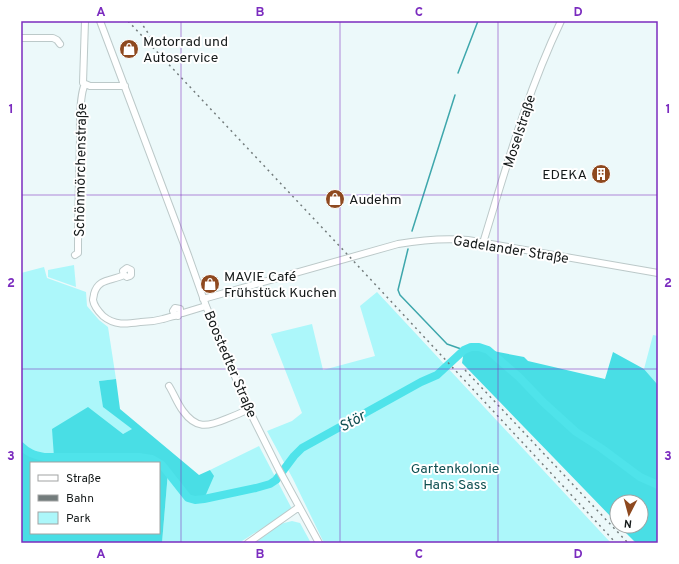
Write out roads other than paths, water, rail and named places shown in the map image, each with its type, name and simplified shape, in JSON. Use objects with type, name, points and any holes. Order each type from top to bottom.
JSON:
[{"type":"street","name":"Schönmörchenstraße","points":[[75,255],[78,253],[80,127],[82,97],[85,84],[83,81],[85,21]]},
{"type":"street","name":"Boostedter Straße","points":[[100,21],[203,299],[249,409],[278,468],[319,543]]},
{"type":"street","name":"Moselstraße","points":[[482,243],[526,108],[561,21]]},
{"type":"street","points":[[21,38],[53,38],[60,44]]},
{"type":"street","name":"Schönmörchenstraße","points":[[85,84],[90,86],[125,86]]},
{"type":"street","name":"Gadelander Straße","points":[[203,299],[398,244],[440,239],[468,240],[658,273]]},
{"type":"street","points":[[124,275],[103,282],[96,287],[94,296],[94,304],[96,308],[106,318],[118,323],[128,324],[152,321],[206,306]]},
{"type":"street","points":[[169,386],[183,411],[191,419],[202,425],[215,424],[249,409]]},
{"type":"street","points":[[248,543],[299,507]]},
{"type":"waterway","points":[[458,73],[478,21]]},
{"type":"waterway","points":[[412,231],[455,95]]},
{"type":"waterway","points":[[408,249],[398,290],[400,295],[447,344],[464,350]]},
{"type":"waterway","name":"Stör","points":[[160,464],[188,498],[195,500],[270,484],[276,480],[302,448],[421,382],[437,375],[464,350],[471,347],[479,347],[488,350],[519,377],[543,402],[576,432],[601,448],[640,477],[658,485]]},
{"type":"waterway","name":"Stör","points":[[21,446],[31,453],[44,457],[139,457],[152,459],[157,462]]},
{"type":"railway","points":[[128,21],[616,543]]},
{"type":"railway","points":[[140,21],[154,42]]},
{"type":"railway","points":[[465,370],[628,543]]},
{"type":"place","name":"Motorrad und Autoservice","points":[[129,49]]},
{"type":"place","name":"EDEKA","points":[[601,174]]},
{"type":"place","name":"Audehm","points":[[335,199]]},
{"type":"place","name":"MAVIE Café Frühstück Kuchen","points":[[210,284]]},
{"type":"park label","name":"Gartenkolonie Hans Sass","points":[[455,476]]}]
